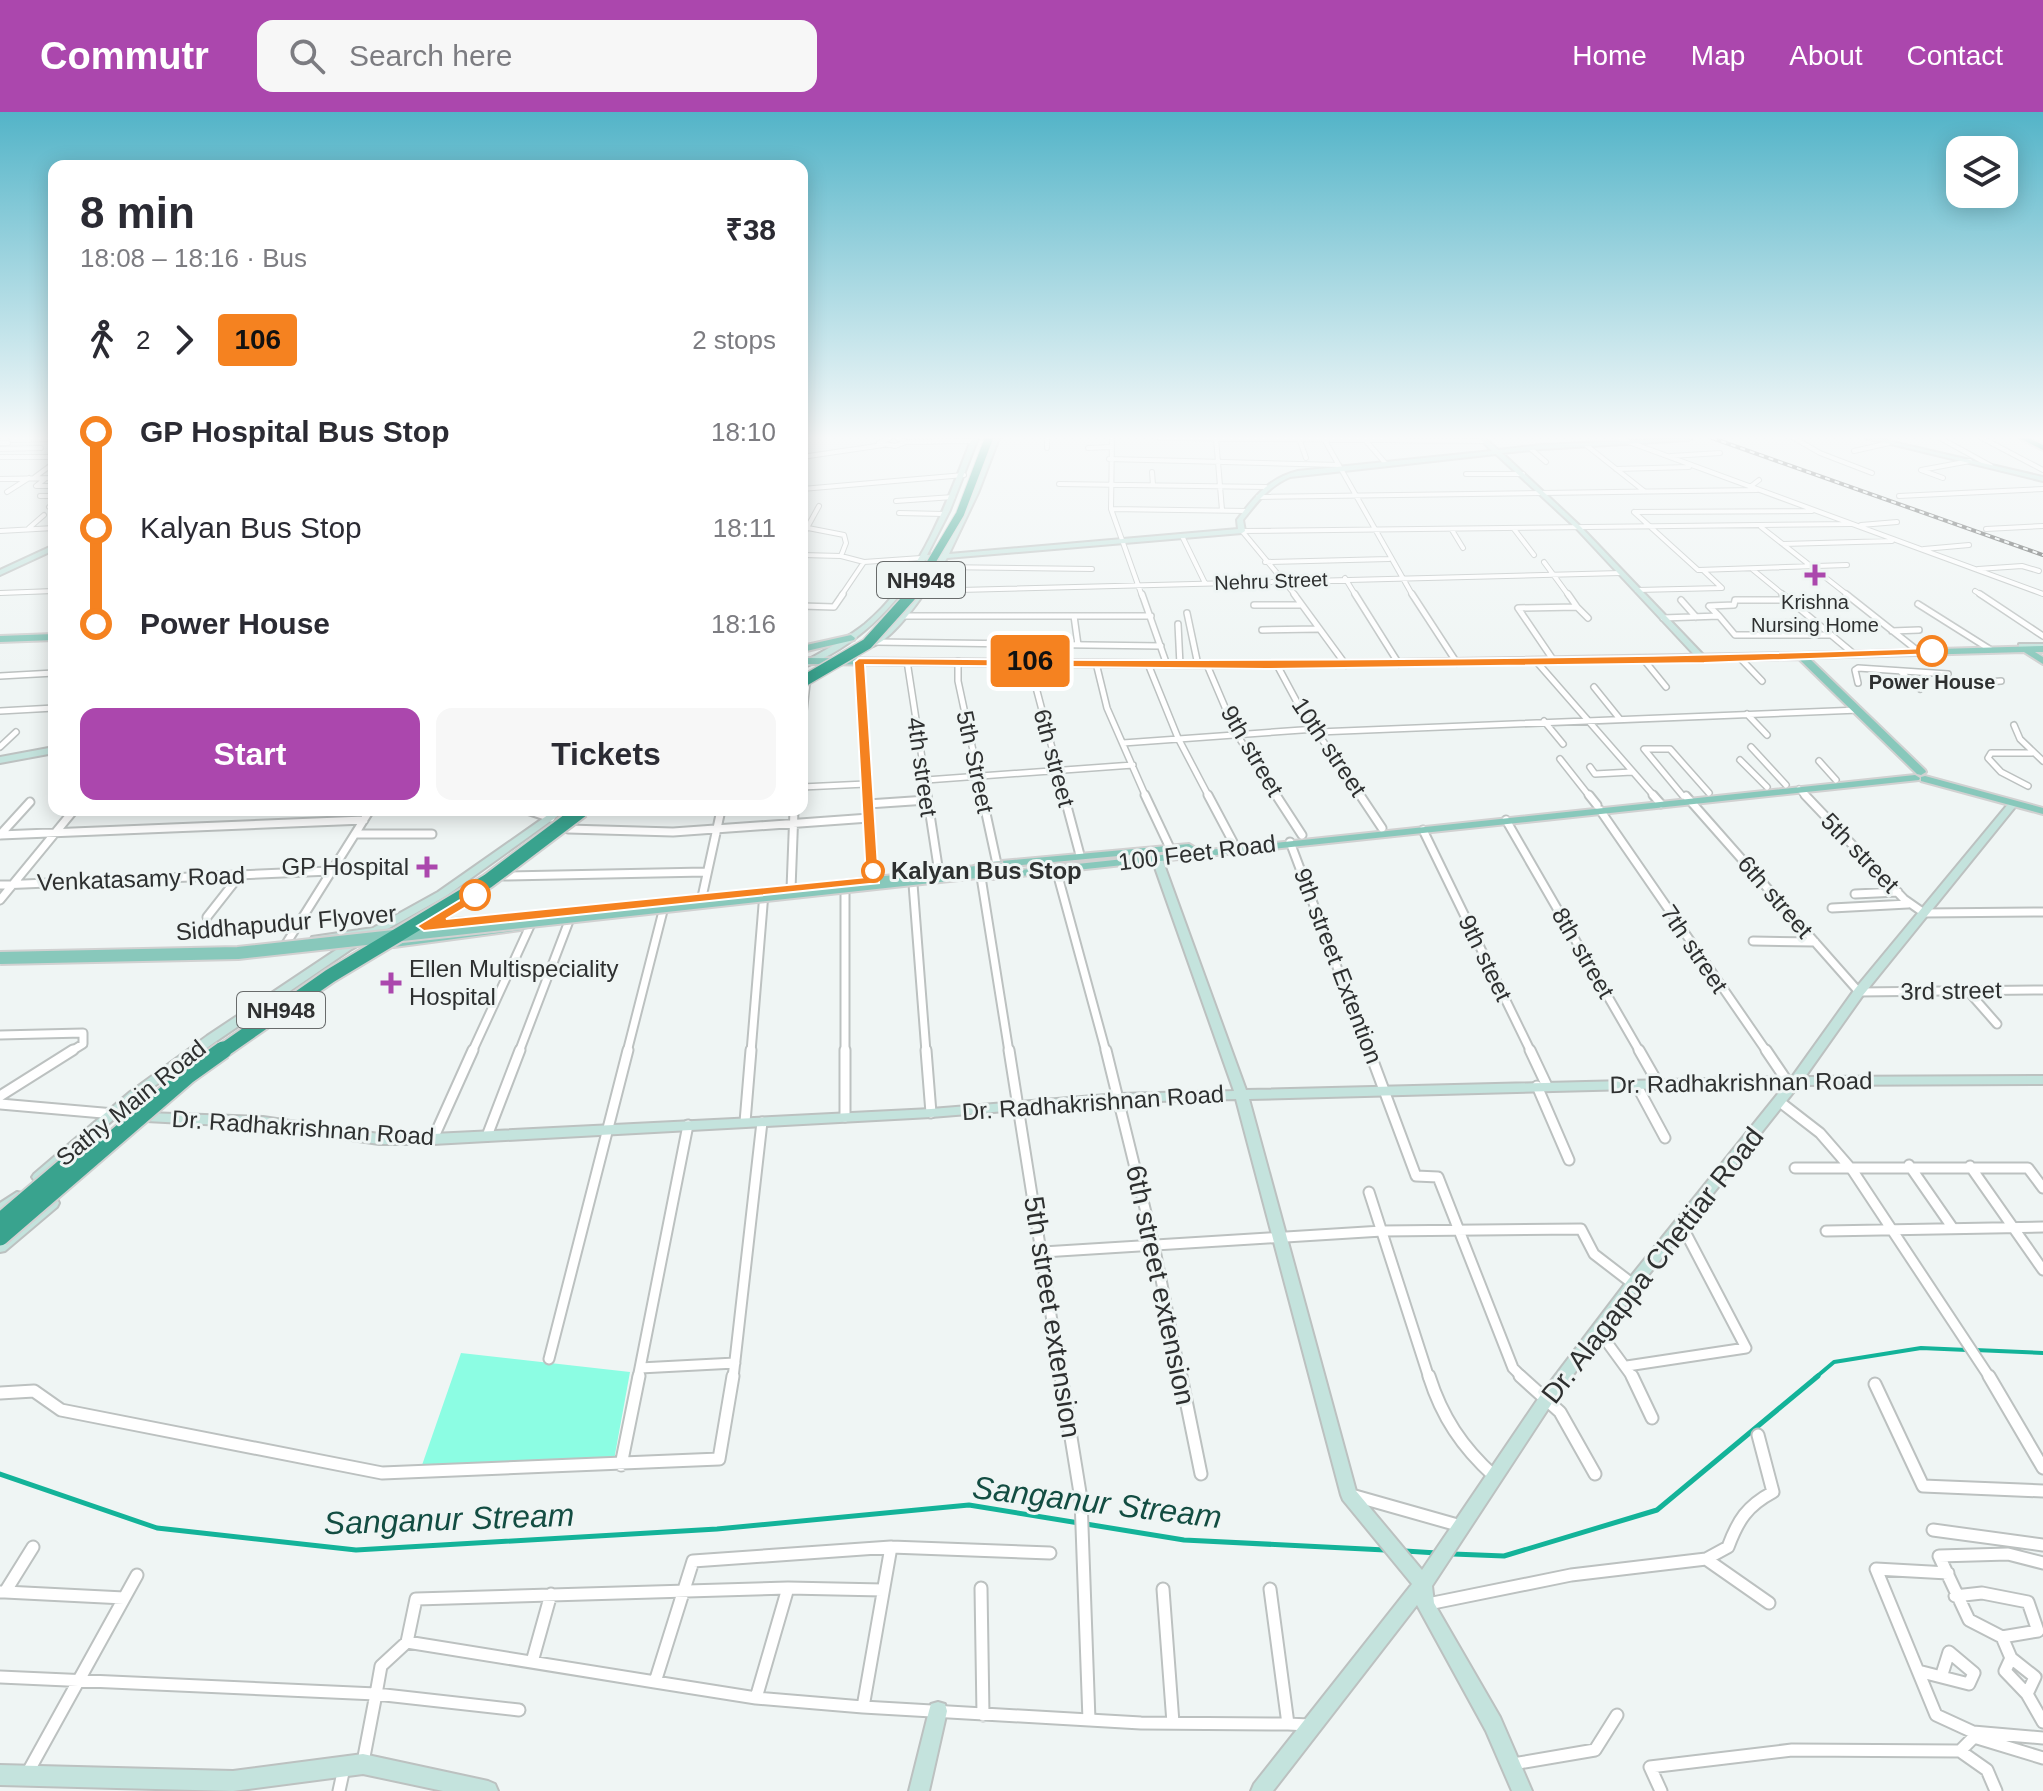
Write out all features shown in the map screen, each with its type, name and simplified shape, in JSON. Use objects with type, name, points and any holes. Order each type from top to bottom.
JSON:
[{"type":"highway","name":"NH948","points":[[808,678],[872,639],[900,610],[939,553],[957,516]]},
{"type":"highway","name":"NH948","points":[[0,1222],[177,1072],[318,975],[478,879],[563,816]]},
{"type":"highway","name":"NH948","points":[[0,1237],[188,1075],[330,976],[488,881],[574,816]]},
{"type":"main road","points":[[0,637],[48,635]]},
{"type":"main road","points":[[808,656],[851,638]]},
{"type":"main road","points":[[808,657],[1167,665],[1346,665],[1704,660],[2043,649]]},
{"type":"main road","points":[[2027,651],[2043,661]]},
{"type":"main road","points":[[1801,656],[1859,710],[1917,772],[2012,805],[2043,809]]},
{"type":"main road","points":[[808,659],[841,664],[855,660]]},
{"type":"main road","points":[[1917,772],[2043,809]]},
{"type":"main road","name":"100 Feet Road","points":[[1687,798],[1709,793],[1917,772]]},
{"type":"main road","name":"100 Feet Road","points":[[394,943],[663,911],[791,889],[1080,855],[1153,855],[1170,848],[1799,789],[1917,772]]},
{"type":"main road","name":"100 Feet Road","points":[[424,926],[702,897],[845,891],[1056,869],[1153,855],[1423,830],[1598,808]]},
{"type":"main road","name":"Siddhapudur Flyover","points":[[0,958],[238,953],[1000,866],[1131,853],[1153,855]]},
{"type":"main road","name":"Siddhapudur Flyover","points":[[1000,866],[1153,855]]},
{"type":"street","points":[[29,528],[42,516]]},
{"type":"street","points":[[819,656],[851,638],[875,619],[921,558],[943,516]]},
{"type":"street","points":[[874,880],[855,660],[901,616],[921,591],[945,554],[964,516]]},
{"type":"street","points":[[1114,516],[1167,665]]},
{"type":"street","points":[[1243,516],[1240,520],[1242,531],[1265,562],[1284,580],[1346,665]]},
{"type":"street","points":[[1367,516],[1389,559],[1457,663]]},
{"type":"street","points":[[1567,516],[1704,660]]},
{"type":"street","points":[[1639,516],[1693,568],[1703,571],[1847,565]]},
{"type":"street","points":[[1831,516],[2043,594]]},
{"type":"street","points":[[808,555],[841,556],[864,562],[1242,531],[1761,527],[1897,522]]},
{"type":"street","points":[[808,526],[844,535],[846,543],[841,556]]},
{"type":"street","points":[[1986,529],[2043,526]]},
{"type":"street","points":[[1761,527],[1918,651]]},
{"type":"street","points":[[0,531],[48,528]]},
{"type":"street","points":[[1514,529],[1534,555]]},
{"type":"street","points":[[1452,530],[1463,548]]},
{"type":"street","points":[[1182,536],[1205,583]]},
{"type":"street","points":[[1783,544],[1897,541]]},
{"type":"street","points":[[1922,550],[1969,545]]},
{"type":"street","points":[[0,570],[48,548]]},
{"type":"street","points":[[1265,562],[1389,559]]},
{"type":"street","points":[[808,606],[834,607],[864,562]]},
{"type":"street","points":[[1544,562],[1588,618]]},
{"type":"street","points":[[1976,569],[2022,566],[2039,571]]},
{"type":"street","points":[[937,567],[1092,569]]},
{"type":"street","points":[[1752,569],[1854,654]]},
{"type":"street","points":[[1637,590],[1722,588],[1703,571]]},
{"type":"street","name":"Nehru Street","points":[[921,591],[1077,590],[1139,584],[1621,573]]},
{"type":"street","points":[[1345,578],[1399,664]]},
{"type":"street","points":[[0,593],[48,591]]},
{"type":"street","points":[[1975,591],[2043,636]]},
{"type":"street","points":[[1681,600],[1696,617]]},
{"type":"street","points":[[1789,600],[1735,600],[1734,605],[1709,606],[1735,635],[1830,635]]},
{"type":"street","points":[[1918,604],[1991,650]]},
{"type":"street","points":[[1254,605],[1300,605]]},
{"type":"street","points":[[1554,661],[1518,608],[1577,607]]},
{"type":"street","name":"9th street","points":[[1187,613],[1203,665],[1236,733],[1302,835]]},
{"type":"street","points":[[901,616],[1151,616]]},
{"type":"street","points":[[1074,616],[1078,645]]},
{"type":"street","points":[[1663,618],[1719,616]]},
{"type":"street","points":[[1766,623],[1815,622]]},
{"type":"street","points":[[1178,624],[1180,665]]},
{"type":"street","points":[[1262,630],[1318,629]]},
{"type":"street","points":[[1892,631],[1919,630]]},
{"type":"street","points":[[876,642],[1161,646]]},
{"type":"street","points":[[1740,658],[1762,681]]},
{"type":"street","points":[[1644,660],[1666,687]]},
{"type":"street","name":"4th street","points":[[907,661],[939,873]]},
{"type":"street","name":"5th Street","points":[[958,661],[958,681],[1000,866]]},
{"type":"street","name":"6th street","points":[[1029,661],[1080,855]]},
{"type":"street","points":[[1536,661],[1658,802]]},
{"type":"street","points":[[1096,663],[1098,678],[1123,743],[1170,848]]},
{"type":"street","points":[[808,679],[841,664]]},
{"type":"street","points":[[1148,664],[1178,738],[1233,842]]},
{"type":"street","name":"10th street","points":[[1277,665],[1382,828]]},
{"type":"street","points":[[1858,683],[1855,670],[1858,668],[1948,674]]},
{"type":"street","points":[[1901,672],[1920,689]]},
{"type":"street","points":[[0,676],[48,673]]},
{"type":"street","points":[[1962,684],[2001,681]]},
{"type":"street","points":[[1594,687],[1619,718]]},
{"type":"street","points":[[0,711],[48,708]]},
{"type":"street","points":[[1123,743],[1236,733],[1859,710]]},
{"type":"street","points":[[1747,714],[1767,735]]},
{"type":"street","points":[[1544,721],[1563,744]]},
{"type":"street","points":[[2014,725],[2032,753],[2043,761]]},
{"type":"street","points":[[0,747],[16,732]]},
{"type":"street","points":[[1751,747],[1786,785]]},
{"type":"street","name":"6th street","points":[[1709,793],[1670,749],[1644,749],[1859,992]]},
{"type":"street","points":[[0,761],[48,753]]},
{"type":"street","points":[[2028,786],[2001,772],[1988,758],[1991,753],[2032,753]]},
{"type":"street","name":"7th street","points":[[1560,759],[1598,808],[1778,1071],[1785,1080],[1793,1081]]},
{"type":"street","points":[[1740,760],[1767,787]]},
{"type":"street","points":[[1819,761],[1836,780]]},
{"type":"street","points":[[926,780],[1133,765]]},
{"type":"street","points":[[1590,767],[1595,774],[1632,772]]},
{"type":"street","points":[[808,787],[866,784]]},
{"type":"street","name":"5th street","points":[[1799,789],[1898,892],[1924,913]]},
{"type":"street","points":[[868,804],[927,800]]},
{"type":"street","points":[[0,835],[30,802]]},
{"type":"street","name":"Dr. Alagappa Chettiar Road","points":[[1261,1791],[1313,1725],[1418,1579],[1436,1566],[1547,1398],[1633,1284],[1780,1102],[1859,992],[2012,805]]},
{"type":"street","points":[[0,900],[69,816]]},
{"type":"street","points":[[283,948],[366,816]]},
{"type":"street","points":[[545,816],[551,818]]},
{"type":"street","name":"Sathy Main Road","points":[[0,1210],[7,1199],[111,1114],[211,1039],[346,948],[442,894],[554,816]]},
{"type":"street","name":"Sathy Main Road","points":[[0,1247],[146,1117],[264,1029],[394,943],[504,876],[583,816]]},
{"type":"street","points":[[702,897],[719,816]]},
{"type":"street","points":[[791,889],[794,816]]},
{"type":"street","points":[[568,829],[715,830],[869,818]]},
{"type":"street","points":[[0,835],[364,820]]},
{"type":"street","name":"8th street","points":[[1506,820],[1659,1086]]},
{"type":"street","name":"9th steet","points":[[1423,830],[1542,1086],[1569,1160]]},
{"type":"street","points":[[355,834],[432,834]]},
{"type":"street","name":"9th street Extention","points":[[1290,842],[1416,1176],[1438,1177],[1458,1231]]},
{"type":"street","points":[[1153,855],[1241,1093],[1349,1495],[1418,1579],[1426,1605],[1493,1724],[1522,1791]]},
{"type":"street","name":"6th street extension","points":[[1056,869],[1119,1098],[1154,1245],[1201,1474]]},
{"type":"street","name":"Venkatasamy Road","points":[[0,885],[330,871]]},
{"type":"street","points":[[504,876],[705,872]]},
{"type":"street","points":[[207,917],[240,875]]},
{"type":"street","name":"5th street extension","points":[[981,877],[1081,1504],[1089,1720]]},
{"type":"street","points":[[913,884],[931,1113]]},
{"type":"street","points":[[845,891],[845,1117]]},
{"type":"street","points":[[1855,894],[1898,892]]},
{"type":"street","points":[[745,1122],[764,896]]},
{"type":"street","points":[[1832,908],[1910,903]]},
{"type":"street","points":[[549,1359],[663,911]]},
{"type":"street","points":[[1924,913],[2043,912]]},
{"type":"street","points":[[487,1136],[569,921]]},
{"type":"street","name":"100 Feet Road","points":[[0,958],[203,957],[424,926]]},
{"type":"street","points":[[433,1139],[530,926]]},
{"type":"street","points":[[1753,941],[1815,942]]},
{"type":"street","name":"100 Feet Road","points":[[283,948],[346,948],[394,943]]},
{"type":"street","name":"3rd street","points":[[1859,992],[2043,990]]},
{"type":"street","points":[[1968,991],[1997,1024]]},
{"type":"street","points":[[0,1035],[83,1033],[83,1044],[0,1096]]},
{"type":"street","name":"Dr. Radhakrishnan Road","points":[[146,1117],[263,1122],[379,1139],[433,1139],[1241,1093],[1793,1081],[2043,1080]]},
{"type":"street","points":[[1637,1086],[1665,1138]]},
{"type":"street","points":[[1780,1102],[1805,1117],[1851,1166],[1998,1385],[2043,1468]]},
{"type":"street","points":[[0,1104],[146,1117]]},
{"type":"street","points":[[0,1393],[17,1388],[46,1393],[61,1410],[382,1473],[719,1459],[735,1363],[762,1122]]},
{"type":"street","points":[[621,1465],[688,1125]]},
{"type":"street","points":[[1909,1165],[1952,1227]]},
{"type":"street","points":[[1795,1168],[1909,1165],[2028,1168],[2043,1188]]},
{"type":"street","points":[[1970,1166],[2043,1270]]},
{"type":"street","points":[[1369,1192],[1439,1407],[1466,1450],[1494,1476]]},
{"type":"street","points":[[1627,1366],[1746,1348],[1747,1344],[1681,1224]]},
{"type":"street","points":[[1826,1231],[2043,1227]]},
{"type":"street","points":[[1043,1252],[1382,1231],[1581,1229],[1594,1254],[1633,1284]]},
{"type":"street","points":[[1458,1231],[1513,1368],[1530,1388],[1547,1398],[1562,1414],[1595,1474]]},
{"type":"street","points":[[1598,1330],[1627,1366],[1652,1418]]},
{"type":"street","points":[[640,1368],[735,1363]]},
{"type":"street","points":[[1875,1384],[1923,1486],[2043,1491]]},
{"type":"street","points":[[1426,1605],[1571,1575],[1706,1559],[1728,1547],[1738,1519],[1754,1502],[1773,1492],[1758,1435]]},
{"type":"street","points":[[1349,1495],[1459,1529]]},
{"type":"street","points":[[1933,1530],[2043,1545]]},
{"type":"street","points":[[3,1592],[33,1547]]},
{"type":"street","points":[[655,1682],[693,1561],[891,1547],[1050,1553]]},
{"type":"street","points":[[863,1707],[891,1547]]},
{"type":"street","points":[[1955,1596],[1982,1593],[2028,1602],[2034,1611],[2038,1631],[2002,1637],[1969,1620],[1955,1596],[1955,1585],[1939,1556],[2008,1554],[2043,1563]]},
{"type":"street","points":[[1706,1559],[1769,1603]]},
{"type":"street","points":[[1948,1573],[1876,1569],[1936,1715],[1952,1727],[2043,1738]]},
{"type":"street","points":[[28,1782],[137,1575]]},
{"type":"street","points":[[339,1791],[354,1765],[376,1694],[381,1666],[407,1642],[416,1599],[788,1588],[883,1590]]},
{"type":"street","points":[[756,1698],[788,1588]]},
{"type":"street","points":[[981,1588],[983,1715]]},
{"type":"street","points":[[1163,1589],[1173,1723]]},
{"type":"street","points":[[1270,1589],[1288,1724]]},
{"type":"street","points":[[3,1592],[124,1598]]},
{"type":"street","points":[[532,1662],[551,1594]]},
{"type":"street","points":[[2002,1637],[2011,1658],[2035,1677],[2027,1694],[2043,1722]]},
{"type":"street","points":[[407,1642],[756,1698],[983,1715],[1313,1725]]},
{"type":"street","points":[[1918,1671],[1943,1671]]},
{"type":"street","points":[[0,1677],[376,1694],[519,1710]]},
{"type":"street","points":[[919,1791],[938,1711]]},
{"type":"street","points":[[1511,1765],[1595,1750],[1617,1715]]},
{"type":"street","points":[[1960,1751],[1974,1737],[2043,1758]]},
{"type":"street","points":[[1661,1791],[1650,1767],[1792,1750],[1960,1751],[1987,1770],[1996,1791]]},
{"type":"street","points":[[0,1775],[28,1782],[232,1786],[354,1765],[488,1791]]},
{"type":"green space","points":[[461,1353],[630,1372],[614,1460],[421,1468]]},
{"type":"waterway","name":"Sanganur Stream","points":[[1815,1378],[1834,1362],[1921,1348],[1967,1350]]},
{"type":"waterway","name":"Sanganur Stream","points":[[1975,1350],[2043,1353]]},
{"type":"waterway","name":"Sanganur Stream","points":[[1453,1554],[1504,1556],[1657,1510],[1818,1376]]},
{"type":"waterway","name":"Sanganur Stream","points":[[0,1474],[157,1528],[356,1550],[717,1529],[969,1505],[1079,1523]]},
{"type":"waterway","name":"Sanganur Stream","points":[[1086,1524],[1184,1540],[1385,1550]]},
{"type":"waterway","name":"Sanganur Stream","points":[[1405,1551],[1437,1553]]},
{"type":"railway","points":[[1934,516],[2043,555]]},
{"type":"bus line","name":"106","points":[[475,895],[424,926],[874,880],[859,662],[1266,665],[1704,660],[1932,651]]},
{"type":"place","name":"Krishna Nursing Home","points":[[1815,575]]},
{"type":"place","name":"Power House","points":[[1932,651]]},
{"type":"place","name":"GP Hospital","points":[[427,867]]},
{"type":"place","name":"Kalyan Bus Stop","points":[[873,871]]},
{"type":"place","name":"Ellen Multispeciality Hospital","points":[[391,983]]}]
